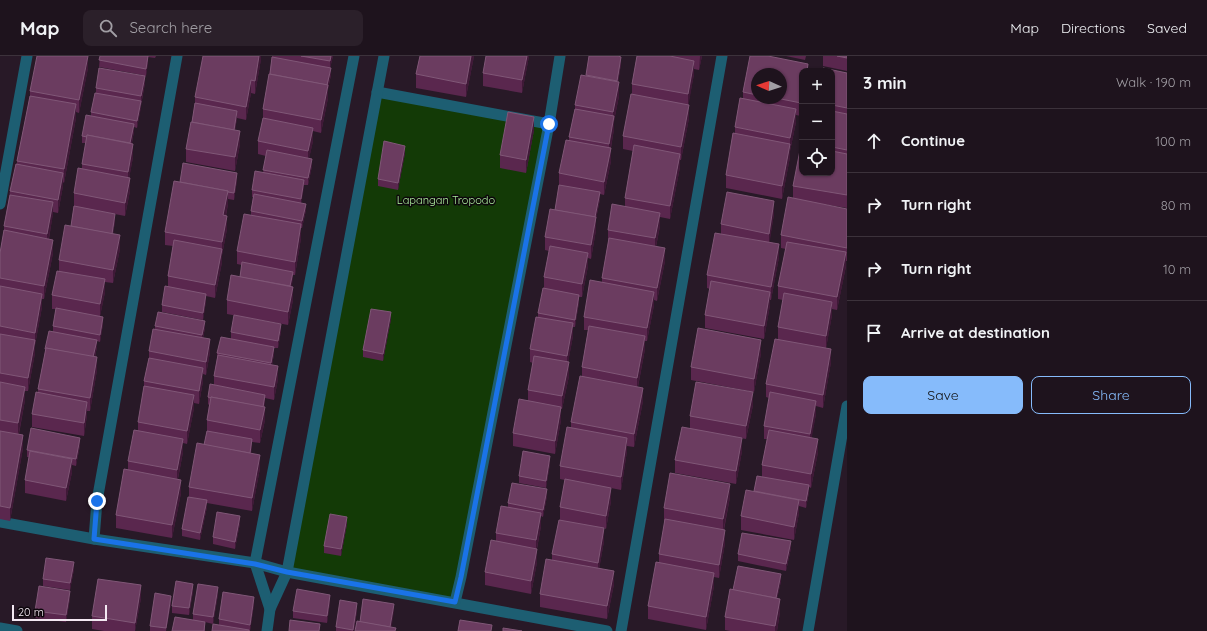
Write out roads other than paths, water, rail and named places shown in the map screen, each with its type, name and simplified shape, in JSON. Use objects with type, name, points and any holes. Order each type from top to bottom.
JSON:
[{"type":"street","points":[[0,204],[27,56]]},
{"type":"street","points":[[94,539],[97,501],[177,56]]},
{"type":"street","points":[[270,609],[255,564],[354,56]]},
{"type":"street","points":[[267,631],[270,609],[287,572],[384,56]]},
{"type":"street","points":[[455,602],[549,124],[560,56]]},
{"type":"street","points":[[621,631],[722,56]]},
{"type":"street","points":[[377,92],[549,124]]},
{"type":"street","points":[[808,631],[847,406]]},
{"type":"street","points":[[0,522],[94,539],[255,564],[287,572],[607,631]]},
{"type":"street","points":[[0,628],[17,631]]},
{"type":"park label","name":"Lapangan Tropodo","points":[[446,200]]}]
